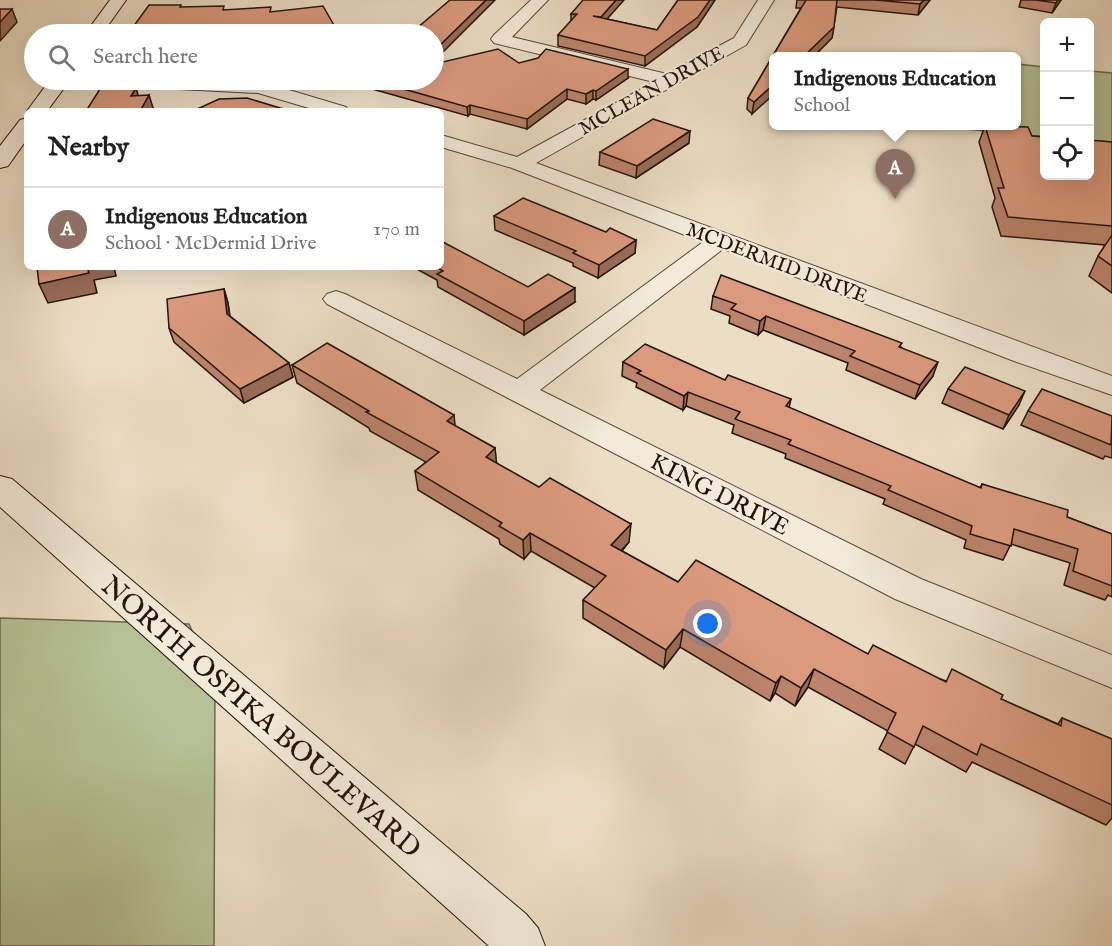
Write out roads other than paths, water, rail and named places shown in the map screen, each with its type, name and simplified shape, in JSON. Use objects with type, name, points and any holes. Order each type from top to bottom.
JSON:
[{"type":"street","points":[[100,24],[118,0]]},
{"type":"street","points":[[540,0],[500,39],[670,80]]},
{"type":"street","name":"MCLEAN DRIVE","points":[[519,164],[740,41],[766,0]]},
{"type":"street","points":[[39,108],[53,90]]},
{"type":"street","points":[[269,90],[329,108]]},
{"type":"street","points":[[0,161],[24,128]]},
{"type":"street","name":"MCDERMID DRIVE","points":[[444,142],[519,164],[1112,386]]},
{"type":"street","points":[[519,392],[720,240]]},
{"type":"street","name":"KING DRIVE","points":[[336,299],[908,589],[1112,672]]},
{"type":"street","name":"NORTH OSPIKA BOULEVARD","points":[[0,488],[500,923],[520,946]]},
{"type":"place","name":"Indigenous Education","points":[[895,199]]}]
